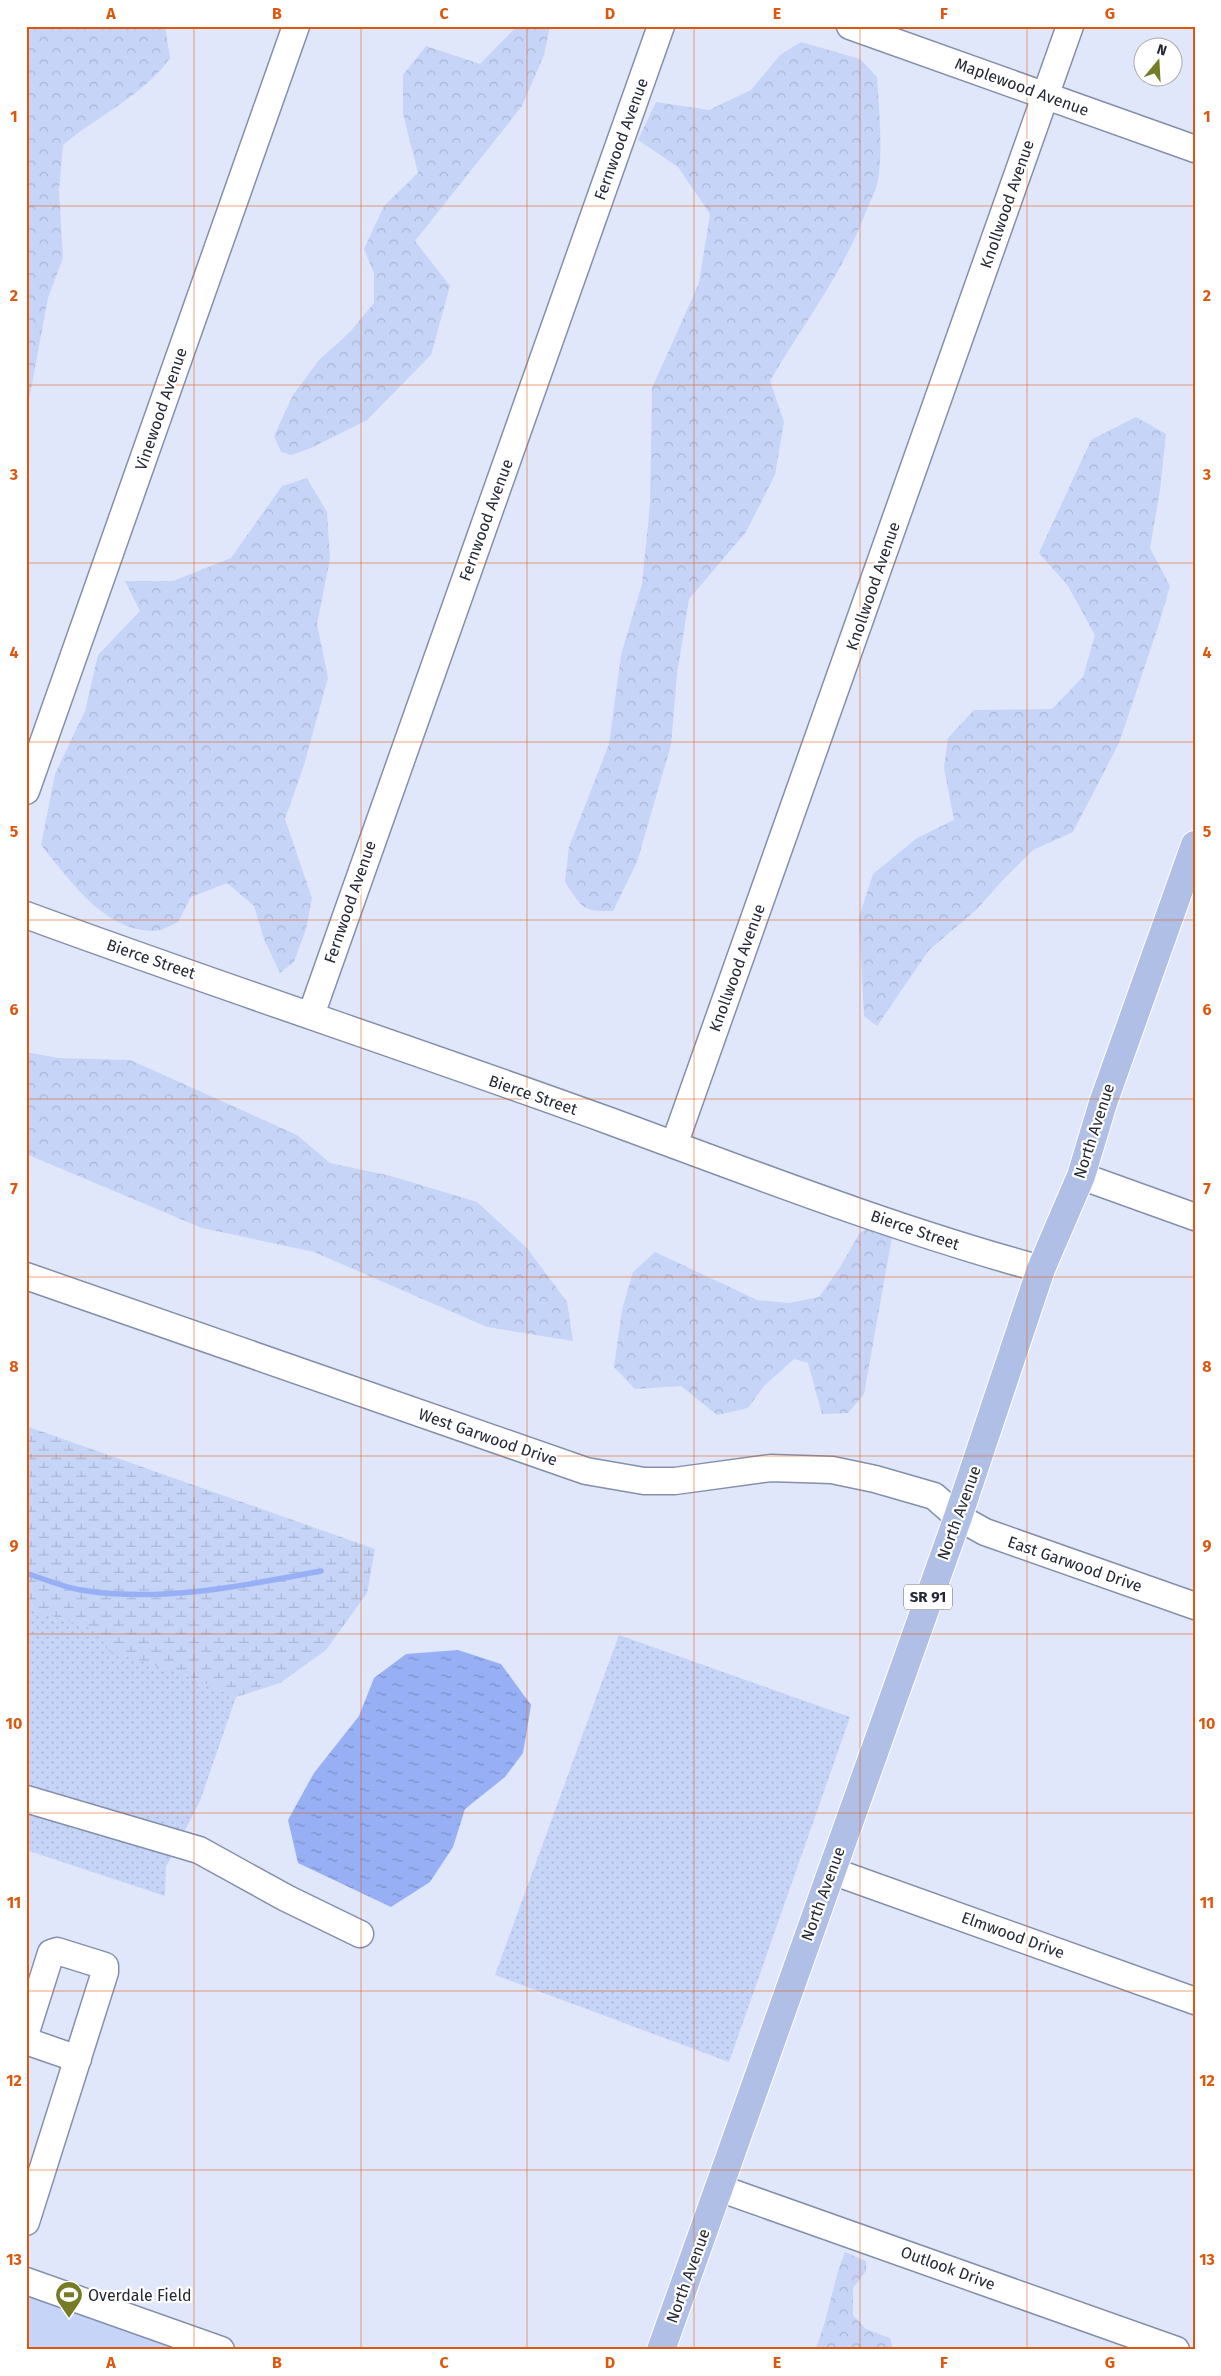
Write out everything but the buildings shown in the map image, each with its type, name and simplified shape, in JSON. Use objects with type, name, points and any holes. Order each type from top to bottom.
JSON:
[{"type":"main road","name":"North Avenue","points":[[661,2350],[958,1517],[1041,1270],[1081,1176],[1103,1104],[1195,845]]},
{"type":"street","name":"Vinewood Avenue","points":[[26,791],[296,26]]},
{"type":"street","name":"Fernwood Avenue","points":[[311,1015],[661,26]]},
{"type":"street","name":"Maplewood Avenue","points":[[850,26],[1195,149]]},
{"type":"street","name":"Knollwood Avenue","points":[[674,1145],[1070,26]]},
{"type":"street","name":"Bierce Street","points":[[26,915],[982,1253],[1041,1270]]},
{"type":"street","points":[[1081,1176],[1195,1217]]},
{"type":"street","name":"West Garwood Drive","points":[[26,1276],[586,1471],[644,1482],[675,1481],[771,1468],[832,1470],[885,1481],[934,1496],[958,1517]]},
{"type":"street","name":"East Garwood Drive","points":[[958,1517],[985,1532],[1195,1606]]},
{"type":"street","points":[[26,1799],[199,1850],[286,1898],[360,1934]]},
{"type":"street","name":"Elmwood Drive","points":[[832,1871],[1195,2000]]},
{"type":"street","points":[[26,2032],[51,1953],[57,1951],[105,1966],[106,1972],[26,2222]]},
{"type":"street","points":[[26,2041],[78,2059]]},
{"type":"street","name":"Outlook Drive","points":[[719,2188],[1176,2350]]},
{"type":"street","points":[[26,2281],[221,2350]]},
{"type":"green space","points":[[26,26],[165,26],[170,58],[134,94],[63,145],[59,190],[63,258],[48,298],[26,416]]},
{"type":"green space","points":[[517,26],[550,26],[544,55],[522,106],[415,241],[450,286],[431,355],[367,420],[311,448],[291,455],[281,452],[274,436],[293,395],[319,360],[350,332],[374,303],[374,273],[364,249],[384,206],[418,173],[403,114],[403,75],[426,46],[480,64]]},
{"type":"green space","points":[[801,42],[860,59],[877,77],[880,143],[877,184],[847,254],[770,381],[784,422],[775,475],[746,532],[689,599],[677,674],[671,745],[637,862],[613,911],[588,909],[579,902],[565,882],[569,847],[609,744],[621,655],[642,584],[650,505],[652,388],[699,283],[710,214],[678,167],[638,140],[656,102],[709,110],[751,90],[780,55]]},
{"type":"green space","points":[[1136,417],[1166,434],[1160,490],[1150,548],[1170,586],[1119,743],[1073,832],[1033,850],[976,910],[929,950],[877,1026],[864,1016],[859,917],[873,874],[917,838],[954,820],[944,768],[948,738],[974,710],[1052,709],[1083,677],[1095,635],[1068,586],[1039,553],[1091,440]]},
{"type":"green space","points":[[307,478],[327,512],[330,559],[317,624],[328,678],[304,765],[285,819],[312,898],[306,929],[294,962],[280,973],[264,939],[254,906],[227,883],[191,897],[178,922],[156,931],[135,928],[118,922],[103,913],[89,901],[41,845],[55,774],[85,711],[98,655],[140,611],[125,581],[173,581],[231,558],[282,486]]},
{"type":"green space","points":[[26,1052],[58,1058],[130,1060],[297,1135],[330,1163],[391,1176],[477,1202],[527,1248],[567,1302],[573,1341],[487,1327],[314,1252],[202,1228],[26,1154]]},
{"type":"green space","points":[[871,1225],[892,1237],[864,1394],[848,1413],[822,1414],[808,1363],[794,1359],[764,1386],[748,1408],[717,1415],[681,1386],[635,1389],[614,1367],[622,1310],[633,1272],[655,1252],[757,1300],[789,1303],[819,1297],[841,1266],[859,1234]]},
{"type":"green space","points":[[26,1426],[375,1549],[367,1593],[326,1650],[280,1683],[236,1697],[183,1674],[108,1651],[97,1630],[26,1608]]},
{"type":"green space","points":[[26,1608],[97,1630],[183,1674],[236,1697],[200,1801],[166,1867],[165,1896],[26,1850]]},
{"type":"green space","points":[[619,1635],[850,1717],[729,2062],[495,1975]]},
{"type":"green space","points":[[845,2252],[866,2261],[866,2271],[853,2288],[853,2315],[866,2329],[890,2338],[893,2350],[815,2350],[824,2326]]},
{"type":"green space","name":"Overdale Field","points":[[26,2289],[198,2350],[26,2350]]},
{"type":"water","points":[[458,1650],[501,1664],[531,1705],[523,1753],[505,1777],[465,1809],[453,1847],[430,1882],[391,1907],[298,1863],[288,1820],[314,1773],[359,1716],[374,1678],[406,1654]]},
{"type":"waterway","points":[[26,1573],[81,1590],[141,1595],[171,1594],[232,1587],[321,1571]]},
{"type":"place","name":"Overdale Field","points":[[69,2319]]}]
